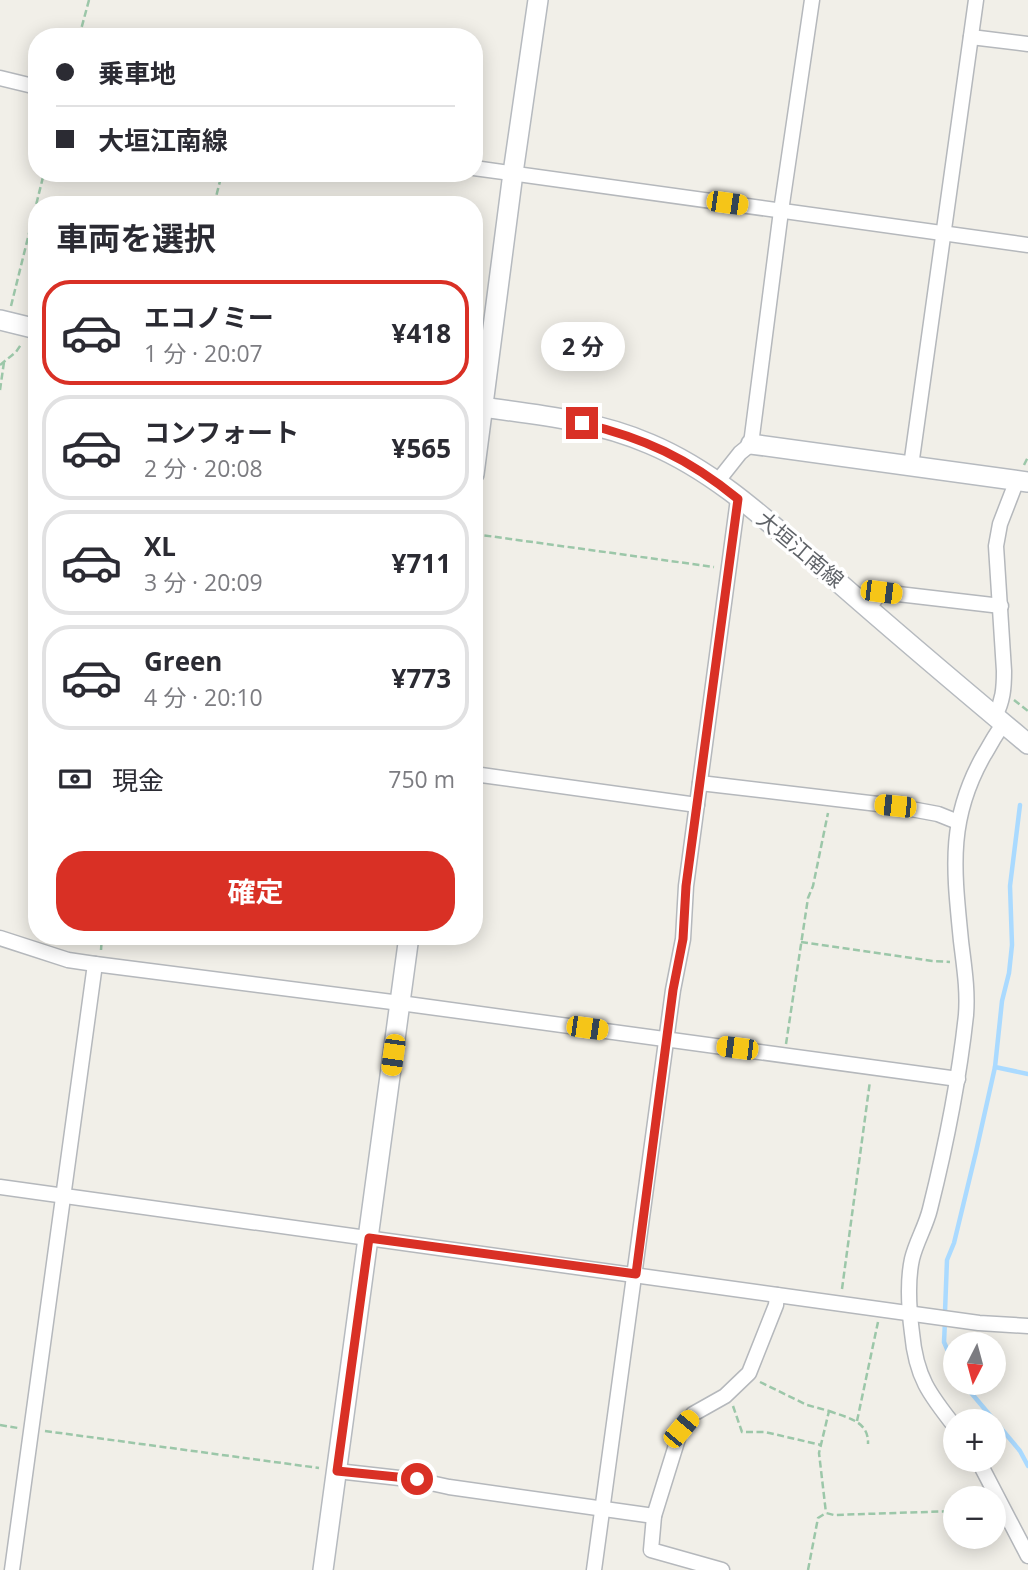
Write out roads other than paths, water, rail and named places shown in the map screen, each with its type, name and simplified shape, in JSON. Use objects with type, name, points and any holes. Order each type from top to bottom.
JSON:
[{"type":"street","points":[[483,379],[538,0]]},
{"type":"street","points":[[717,482],[740,453],[751,444],[812,0]]},
{"type":"street","points":[[911,466],[976,0]]},
{"type":"street","points":[[971,37],[1028,44]]},
{"type":"street","points":[[0,78],[28,85]]},
{"type":"street","points":[[483,168],[1028,245]]},
{"type":"street","points":[[4,321],[28,327]]},
{"type":"street","name":"大垣江南線","points":[[483,407],[582,423],[624,433],[683,460],[738,499],[1028,744]]},
{"type":"street","points":[[751,444],[1022,481]]},
{"type":"street","points":[[943,1412],[929,1395],[917,1369],[911,1332],[910,1280],[912,1258],[929,1212],[958,1079],[967,998],[956,876],[958,822],[962,800],[999,720],[1003,691],[996,546],[1007,500],[1022,481]]},
{"type":"street","points":[[594,1570],[666,1039],[683,939],[686,886],[738,499]]},
{"type":"street","points":[[868,608],[881,592],[1000,606]]},
{"type":"street","points":[[483,775],[697,805]]},
{"type":"street","points":[[700,783],[895,806],[938,814],[958,822]]},
{"type":"street","points":[[0,938],[68,960],[95,964],[958,1079]]},
{"type":"street","points":[[323,1570],[409,945]]},
{"type":"street","points":[[12,1570],[95,964]]},
{"type":"street","points":[[0,1187],[979,1323],[1028,1326]]},
{"type":"street","points":[[722,1570],[651,1550],[654,1516],[681,1429],[693,1413],[714,1404],[749,1373],[778,1295]]},
{"type":"street","points":[[337,1471],[417,1479],[449,1487],[654,1516]]},
{"type":"street","points":[[984,1472],[1028,1556]]},
{"type":"waterway","points":[[945,1312],[947,1260],[954,1243],[995,1067],[1002,1001],[1009,973],[1012,945],[1010,886],[1020,805]]},
{"type":"waterway","points":[[995,1067],[1028,1074]]},
{"type":"waterway","points":[[944,1332],[945,1321]]},
{"type":"waterway","points":[[973,1395],[1020,1451],[1028,1466]]}]
